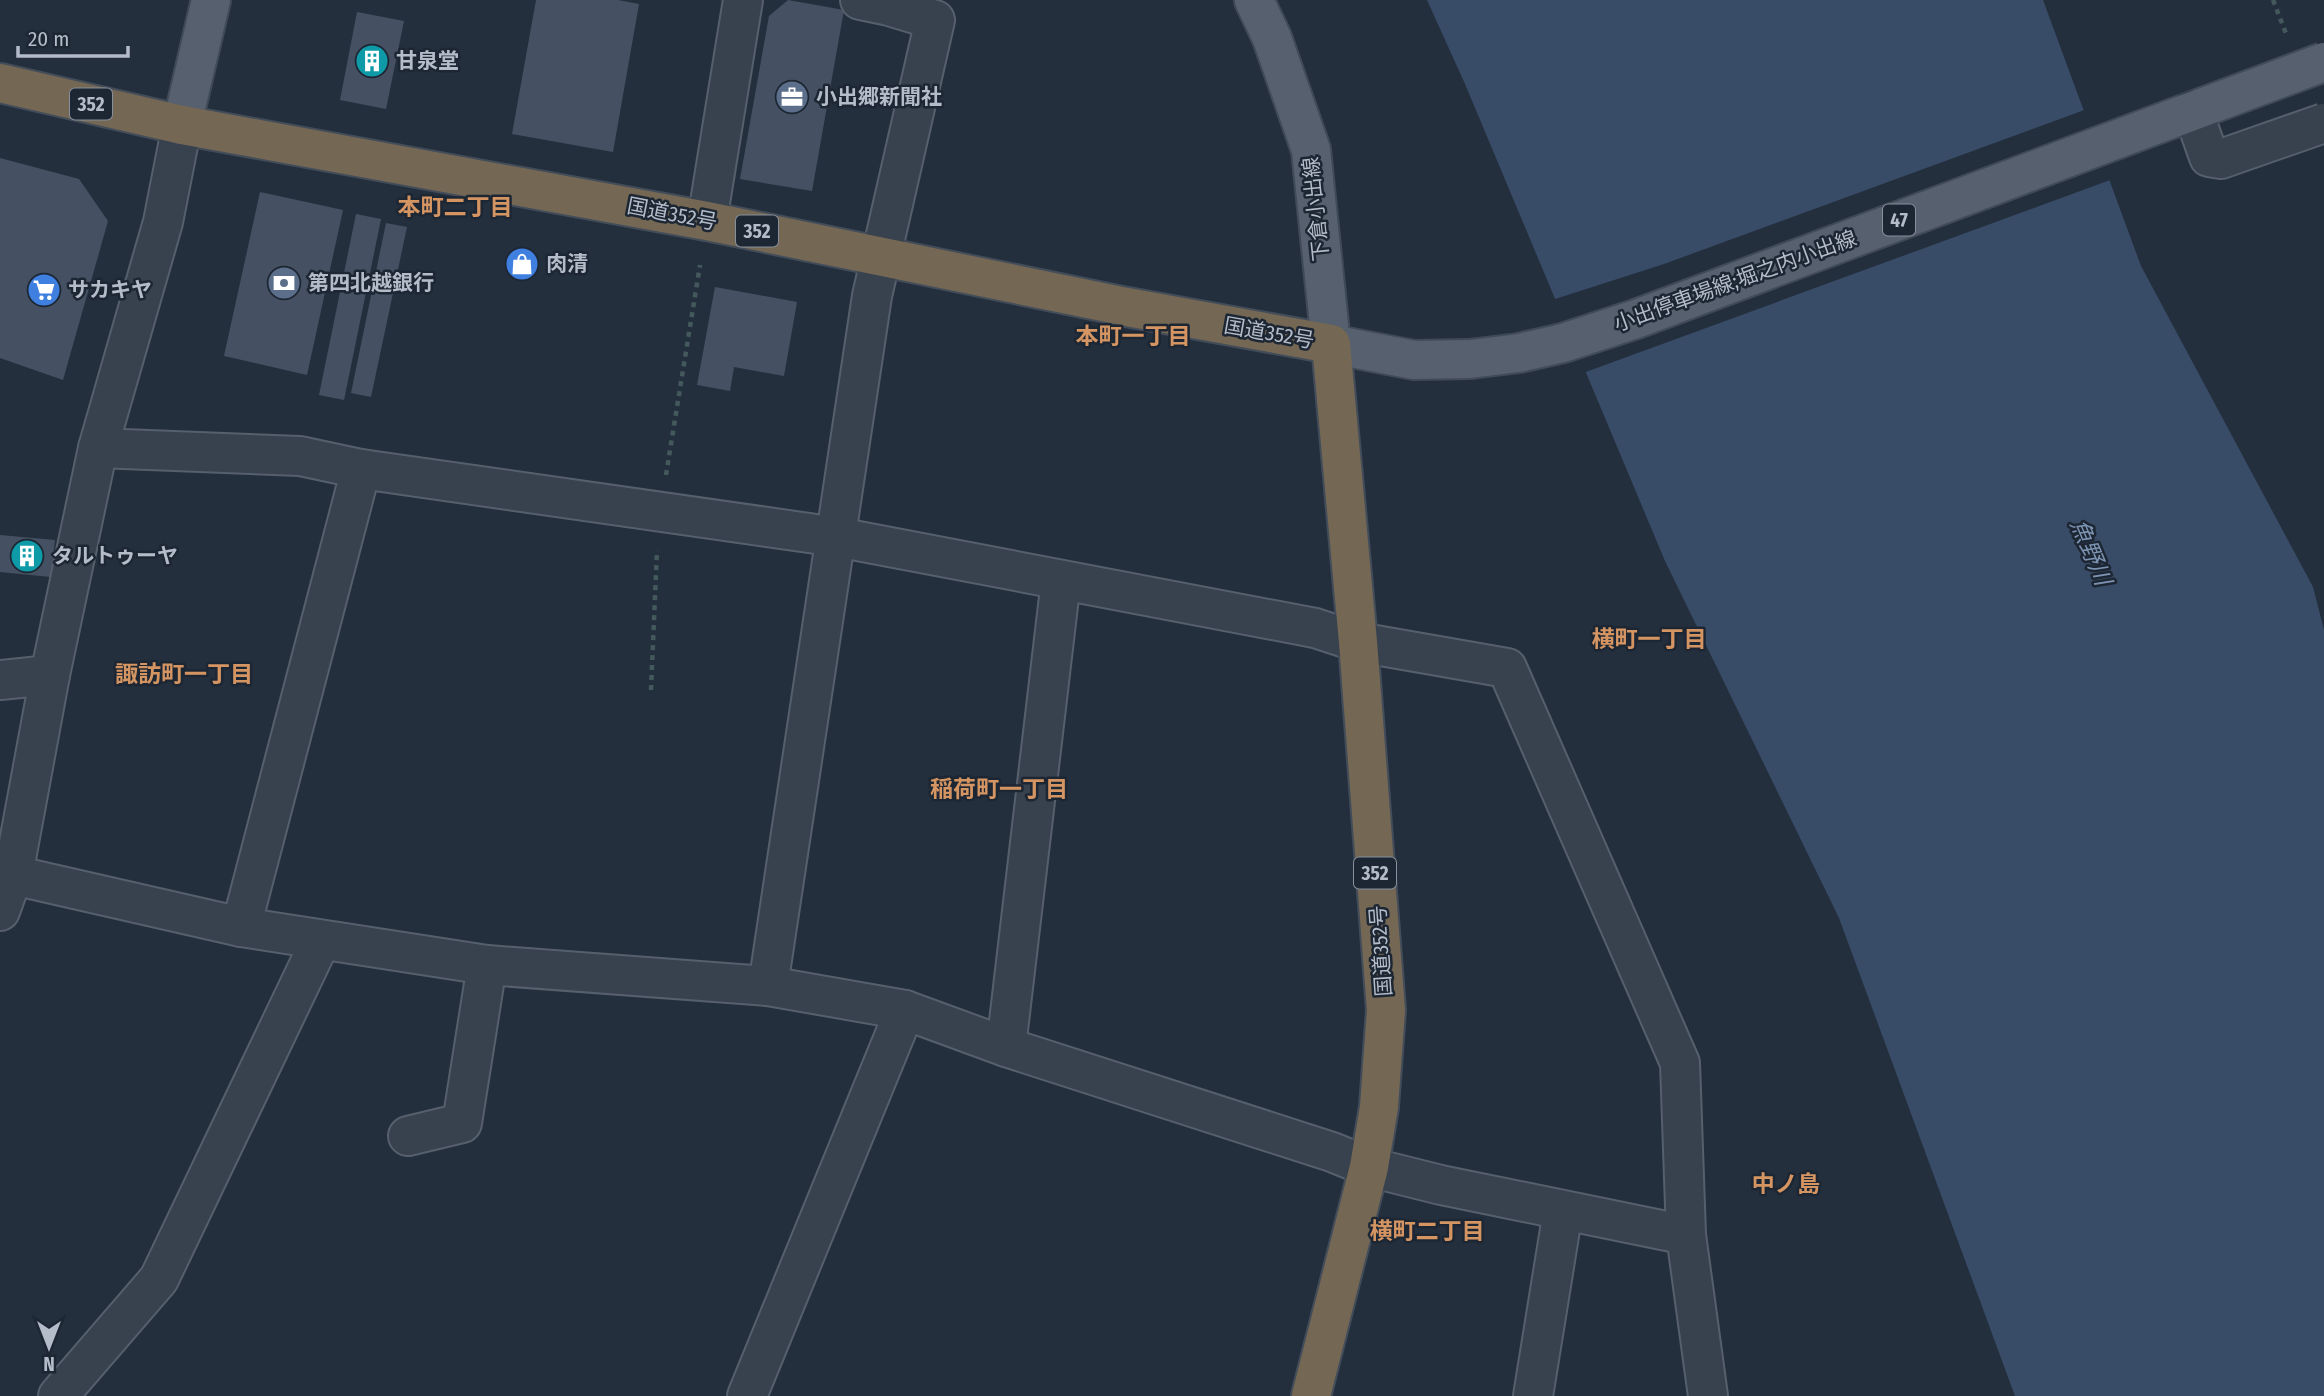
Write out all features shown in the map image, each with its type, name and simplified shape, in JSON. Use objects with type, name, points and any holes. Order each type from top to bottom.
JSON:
[{"type":"highway","name":"国道352号","points":[[0,83],[182,125],[707,221],[1127,307],[1331,344],[1358,642],[1385,1010],[1379,1107],[1369,1167],[1311,1396]]},
{"type":"main road","points":[[182,125],[211,0]]},
{"type":"main road","name":"下倉小出線","points":[[1254,0],[1272,38],[1311,150],[1331,344]]},
{"type":"main road","name":"小出停車場線;堀之内小出線","points":[[1331,344],[1413,360],[1469,359],[1519,353],[1563,343],[1636,319],[2324,62]]},
{"type":"street","points":[[707,221],[743,0]]},
{"type":"street","points":[[768,986],[870,309],[935,20],[880,2]]},
{"type":"street","points":[[2192,110],[2209,157],[2221,159],[2324,123]]},
{"type":"street","points":[[0,911],[13,875],[50,675],[98,448],[163,222],[182,125]]},
{"type":"street","points":[[98,448],[300,456],[361,469],[837,537],[1315,628],[1358,642],[1507,668],[1680,1063],[1686,1235],[1708,1396]]},
{"type":"street","points":[[241,927],[361,469]]},
{"type":"street","points":[[1006,1046],[1060,580]]},
{"type":"street","points":[[0,681],[50,675]]},
{"type":"street","points":[[13,875],[241,927],[321,940],[487,965],[768,986],[905,1010],[1006,1046],[1332,1152],[1369,1167],[1563,1211],[1686,1235]]},
{"type":"street","points":[[58,1396],[159,1279],[321,940]]},
{"type":"street","points":[[408,1136],[462,1123],[487,965]]},
{"type":"street","points":[[747,1396],[905,1010]]},
{"type":"street","points":[[1533,1396],[1563,1211]]},
{"type":"path","points":[[665,482],[700,265]]},
{"type":"path","points":[[651,690],[657,548]]},
{"type":"water","name":"魚野川","points":[[1427,0],[2043,0],[2141,266],[2313,587],[2324,630],[2324,1396],[2015,1396],[1839,918],[1665,561],[1465,84]]},
{"type":"pier","points":[[2087,109],[2113,179],[1583,373],[1552,300],[1664,264]]},
{"type":"building","points":[[536,0],[618,0],[639,4],[613,152],[512,134]]},
{"type":"building","name":"小出郷新聞社","points":[[788,0],[844,10],[812,191],[740,179],[769,16]]},
{"type":"building","name":"甘泉堂","points":[[357,12],[404,21],[386,109],[340,100]]},
{"type":"building","name":"サカキヤ","points":[[0,158],[79,179],[108,221],[63,380],[0,358]]},
{"type":"building","name":"第四北越銀行","points":[[260,192],[343,210],[307,375],[224,356]]},
{"type":"building","points":[[356,214],[381,219],[344,400],[319,395]]},
{"type":"building","points":[[386,223],[407,227],[371,397],[351,393]]},
{"type":"building","points":[[715,287],[797,302],[784,376],[734,367],[730,391],[697,385]]},
{"type":"building","name":"タルトゥーヤ","points":[[0,535],[55,540],[51,577],[0,572]]},
{"type":"place","name":"甘泉堂","points":[[372,61]]},
{"type":"place","name":"小出郷新聞社","points":[[792,97]]},
{"type":"place","name":"肉清","points":[[522,264]]},
{"type":"place","name":"第四北越銀行","points":[[284,283]]},
{"type":"place","name":"サカキヤ","points":[[44,290]]},
{"type":"place","name":"タルトゥーヤ","points":[[27,556]]},
{"type":"district","name":"本町二丁目","points":[[455,207]]},
{"type":"district","name":"本町一丁目","points":[[1133,336]]},
{"type":"district","name":"横町一丁目","points":[[1649,639]]},
{"type":"district","name":"諏訪町一丁目","points":[[184,674]]},
{"type":"district","name":"稲荷町一丁目","points":[[999,789]]},
{"type":"district","name":"中ノ島","points":[[1786,1184]]},
{"type":"district","name":"横町二丁目","points":[[1427,1231]]}]
